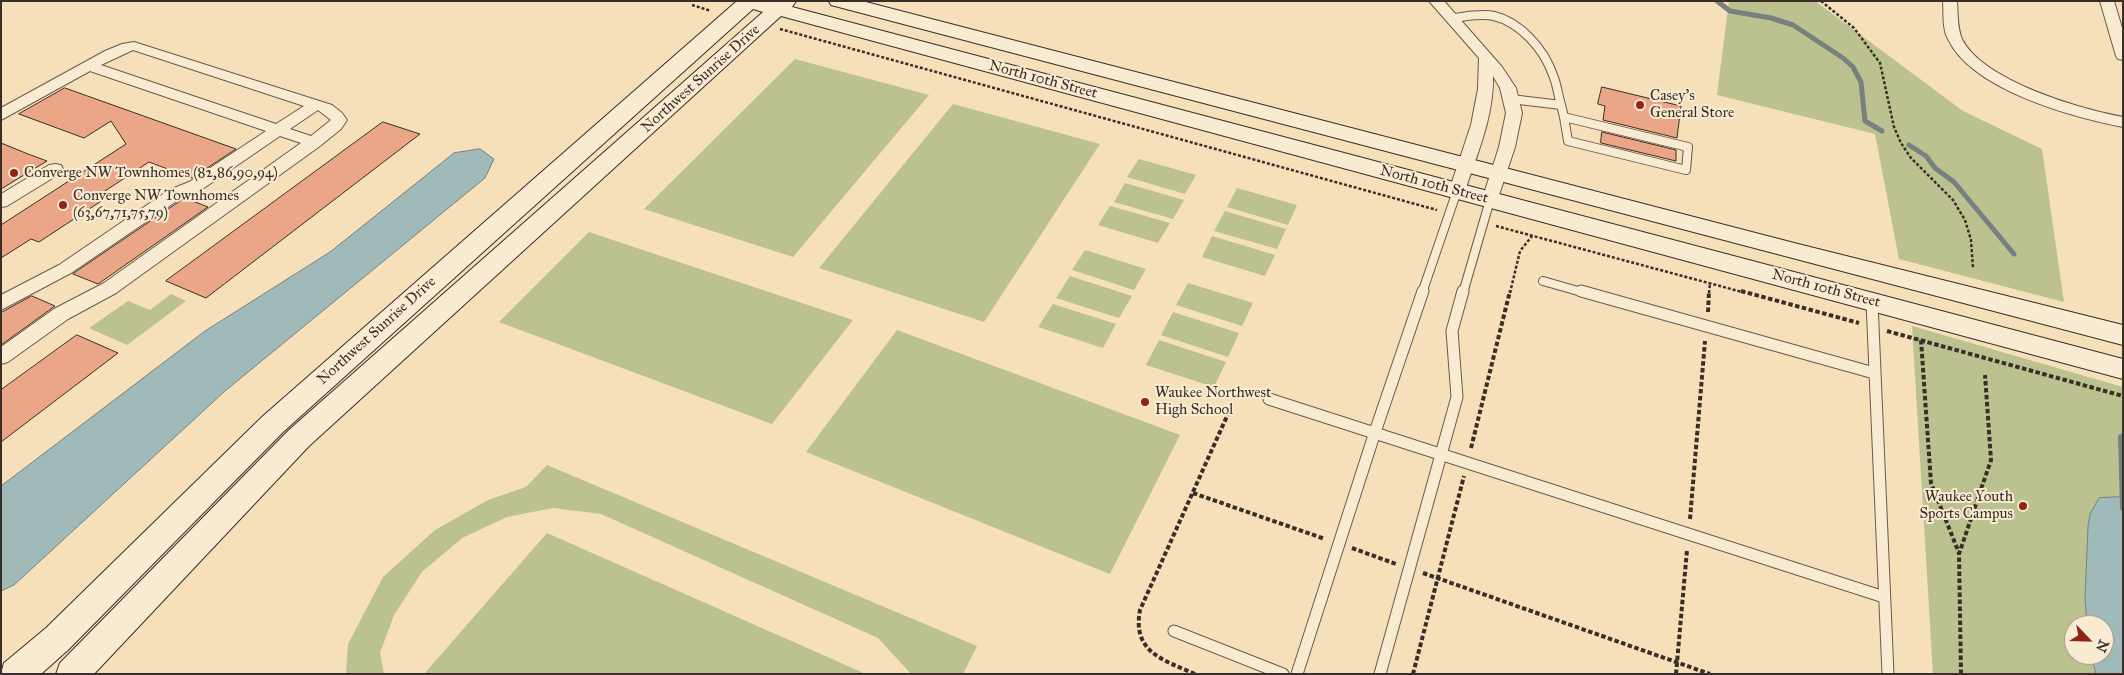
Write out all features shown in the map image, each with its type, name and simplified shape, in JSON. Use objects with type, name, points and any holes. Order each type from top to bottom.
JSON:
[{"type":"main road","name":"North 10th Street","points":[[838,1],[2123,335]]},
{"type":"main road","name":"North 10th Street","points":[[748,2],[783,6],[1490,200],[2123,369]]},
{"type":"main road","name":"Northwest Sunrise Drive","points":[[16,674],[57,639],[273,424],[748,2]]},
{"type":"street","points":[[1436,1],[1497,70],[1508,88],[1511,99],[1514,113],[1490,200]]},
{"type":"street","points":[[1950,1],[1954,37],[1964,54],[1977,66],[2026,95],[2049,104],[2123,122]]},
{"type":"street","points":[[2107,1],[2123,56]]},
{"type":"street","name":"Northwest Sunrise Drive","points":[[72,674],[299,438],[783,6]]},
{"type":"street","points":[[1,115],[118,50],[134,46],[326,108],[337,116],[339,120],[335,126],[314,142],[110,288],[61,314],[1,357]]},
{"type":"street","points":[[1457,191],[1481,116],[1486,89],[1486,58]]},
{"type":"street","points":[[88,66],[314,142]]},
{"type":"street","points":[[1,303],[65,269],[175,194],[195,186],[315,105]]},
{"type":"street","points":[[1,202],[55,169]]},
{"type":"lane","points":[[1451,18],[1482,15],[1493,16],[1519,27],[1536,46],[1553,73],[1568,141],[1686,170],[1688,147],[1564,117]]},
{"type":"lane","points":[[1511,99],[1561,105]]},
{"type":"lane","points":[[1297,674],[1375,432],[1457,191]]},
{"type":"lane","points":[[1380,674],[1457,397],[1452,331],[1490,200]]},
{"type":"lane","points":[[1543,281],[1874,373]]},
{"type":"lane","points":[[1872,302],[1888,674]]},
{"type":"lane","points":[[1269,399],[1884,597]]},
{"type":"lane","points":[[1174,631],[1283,674]]},
{"type":"path","points":[[1821,1],[1854,28],[1880,63],[1894,127],[1900,143],[1911,158],[1953,200],[1965,220],[1971,240],[1973,268]]},
{"type":"path","points":[[772,35],[780,28],[1449,214]]},
{"type":"path","points":[[1484,223],[1874,327],[2123,396]]},
{"type":"path","points":[[1676,674],[1710,283]]},
{"type":"path","points":[[1921,340],[1931,483],[1959,554],[1962,674]]},
{"type":"path","points":[[1959,554],[1991,460],[1985,375]]},
{"type":"path","points":[[1195,674],[1165,661],[1143,646],[1135,624],[1232,405]]},
{"type":"path","points":[[1193,493],[1710,674]]},
{"type":"green space","points":[[1729,1],[1815,1],[1963,111],[2042,149],[2064,302],[1899,259],[1875,134],[1717,95]]},
{"type":"green space","points":[[795,59],[929,95],[793,257],[644,209]]},
{"type":"green space","points":[[953,104],[1100,144],[984,322],[819,268]]},
{"type":"green space","points":[[1139,159],[1196,175],[1185,194],[1127,177]]},
{"type":"green space","points":[[1125,183],[1184,200],[1173,219],[1114,202]]},
{"type":"green space","points":[[1237,188],[1297,205],[1288,225],[1227,207]]},
{"type":"green space","points":[[1110,206],[1170,223],[1158,243],[1098,225]]},
{"type":"green space","points":[[1225,211],[1286,229],[1277,249],[1214,231]]},
{"type":"green space","points":[[589,232],[853,320],[772,424],[499,322]]},
{"type":"green space","points":[[1212,236],[1275,255],[1265,276],[1202,257]]},
{"type":"green space","points":[[1085,250],[1146,269],[1134,290],[1072,270]]},
{"type":"green space","points":[[1070,276],[1132,296],[1119,318],[1056,298]]},
{"type":"green space","points":[[1188,283],[1253,303],[1242,326],[1176,305]]},
{"type":"green space","points":[[171,294],[186,301],[127,345],[89,328],[128,301],[150,310]]},
{"type":"green space","points":[[1053,304],[1116,324],[1103,348],[1038,327]]},
{"type":"green space","points":[[1173,312],[1239,333],[1228,357],[1161,335]]},
{"type":"green space","name":"Waukee Youth Sports Campus","points":[[1912,326],[2123,387],[2123,674],[1933,674]]},
{"type":"green space","points":[[897,330],[1180,435],[1110,574],[806,452]]},
{"type":"green space","points":[[1159,340],[1226,362],[1214,387],[1146,365]]},
{"type":"green space","points":[[547,465],[977,646],[963,674],[911,674],[878,638],[601,514],[553,508],[507,517],[462,538],[422,572],[394,615],[380,653],[384,674],[346,674],[348,644],[383,577],[435,530],[488,500],[526,487]]},
{"type":"green space","points":[[547,533],[866,674],[424,674]]},
{"type":"water","points":[[480,149],[494,159],[485,178],[225,391],[14,585],[1,591],[1,486],[205,331],[330,252],[454,153]]},
{"type":"water","points":[[2123,497],[2123,674],[2096,674],[2094,665],[2114,665],[2114,615],[2086,615],[2085,599],[2088,526],[2090,514],[2099,498]]},
{"type":"building","points":[[1602,87],[1681,106],[1677,138],[1603,120],[1605,106],[1598,104]]},
{"type":"building","points":[[65,88],[236,149],[192,178],[149,162],[99,195],[106,198],[39,242],[31,239],[1,258],[1,225],[126,144],[111,121],[84,138],[19,114]]},
{"type":"building","points":[[383,122],[420,134],[206,298],[166,281]]},
{"type":"building","name":"Casey's General Store","points":[[1602,132],[1676,150],[1676,161],[1601,143]]},
{"type":"building","name":"Converge NW Townhomes (82,86,90,94)","points":[[1,143],[28,154],[47,161],[1,189]]},
{"type":"building","points":[[185,198],[208,207],[98,284],[73,274]]},
{"type":"building","points":[[32,296],[55,306],[1,345],[1,313]]},
{"type":"building","points":[[77,335],[118,353],[1,442],[1,390]]},
{"type":"waterway","points":[[1717,1],[1730,11],[1771,18],[1793,25],[1843,58],[1853,67],[1861,82],[1865,121],[1882,131]]},
{"type":"waterway","points":[[1909,145],[1926,156],[1935,168],[1954,182],[2014,254]]},
{"type":"waterway","points":[[2121,437],[2123,508]]},
{"type":"place","name":"Casey's General Store","points":[[1640,105]]},
{"type":"place","name":"Converge NW Townhomes (82,86,90,94)","points":[[14,173]]},
{"type":"place","name":"Converge NW Townhomes (63,67,71,75,79)","points":[[63,205]]},
{"type":"place","name":"Waukee Northwest High School","points":[[1145,402]]},
{"type":"place","name":"Waukee Youth Sports Campus","points":[[2023,506]]}]
